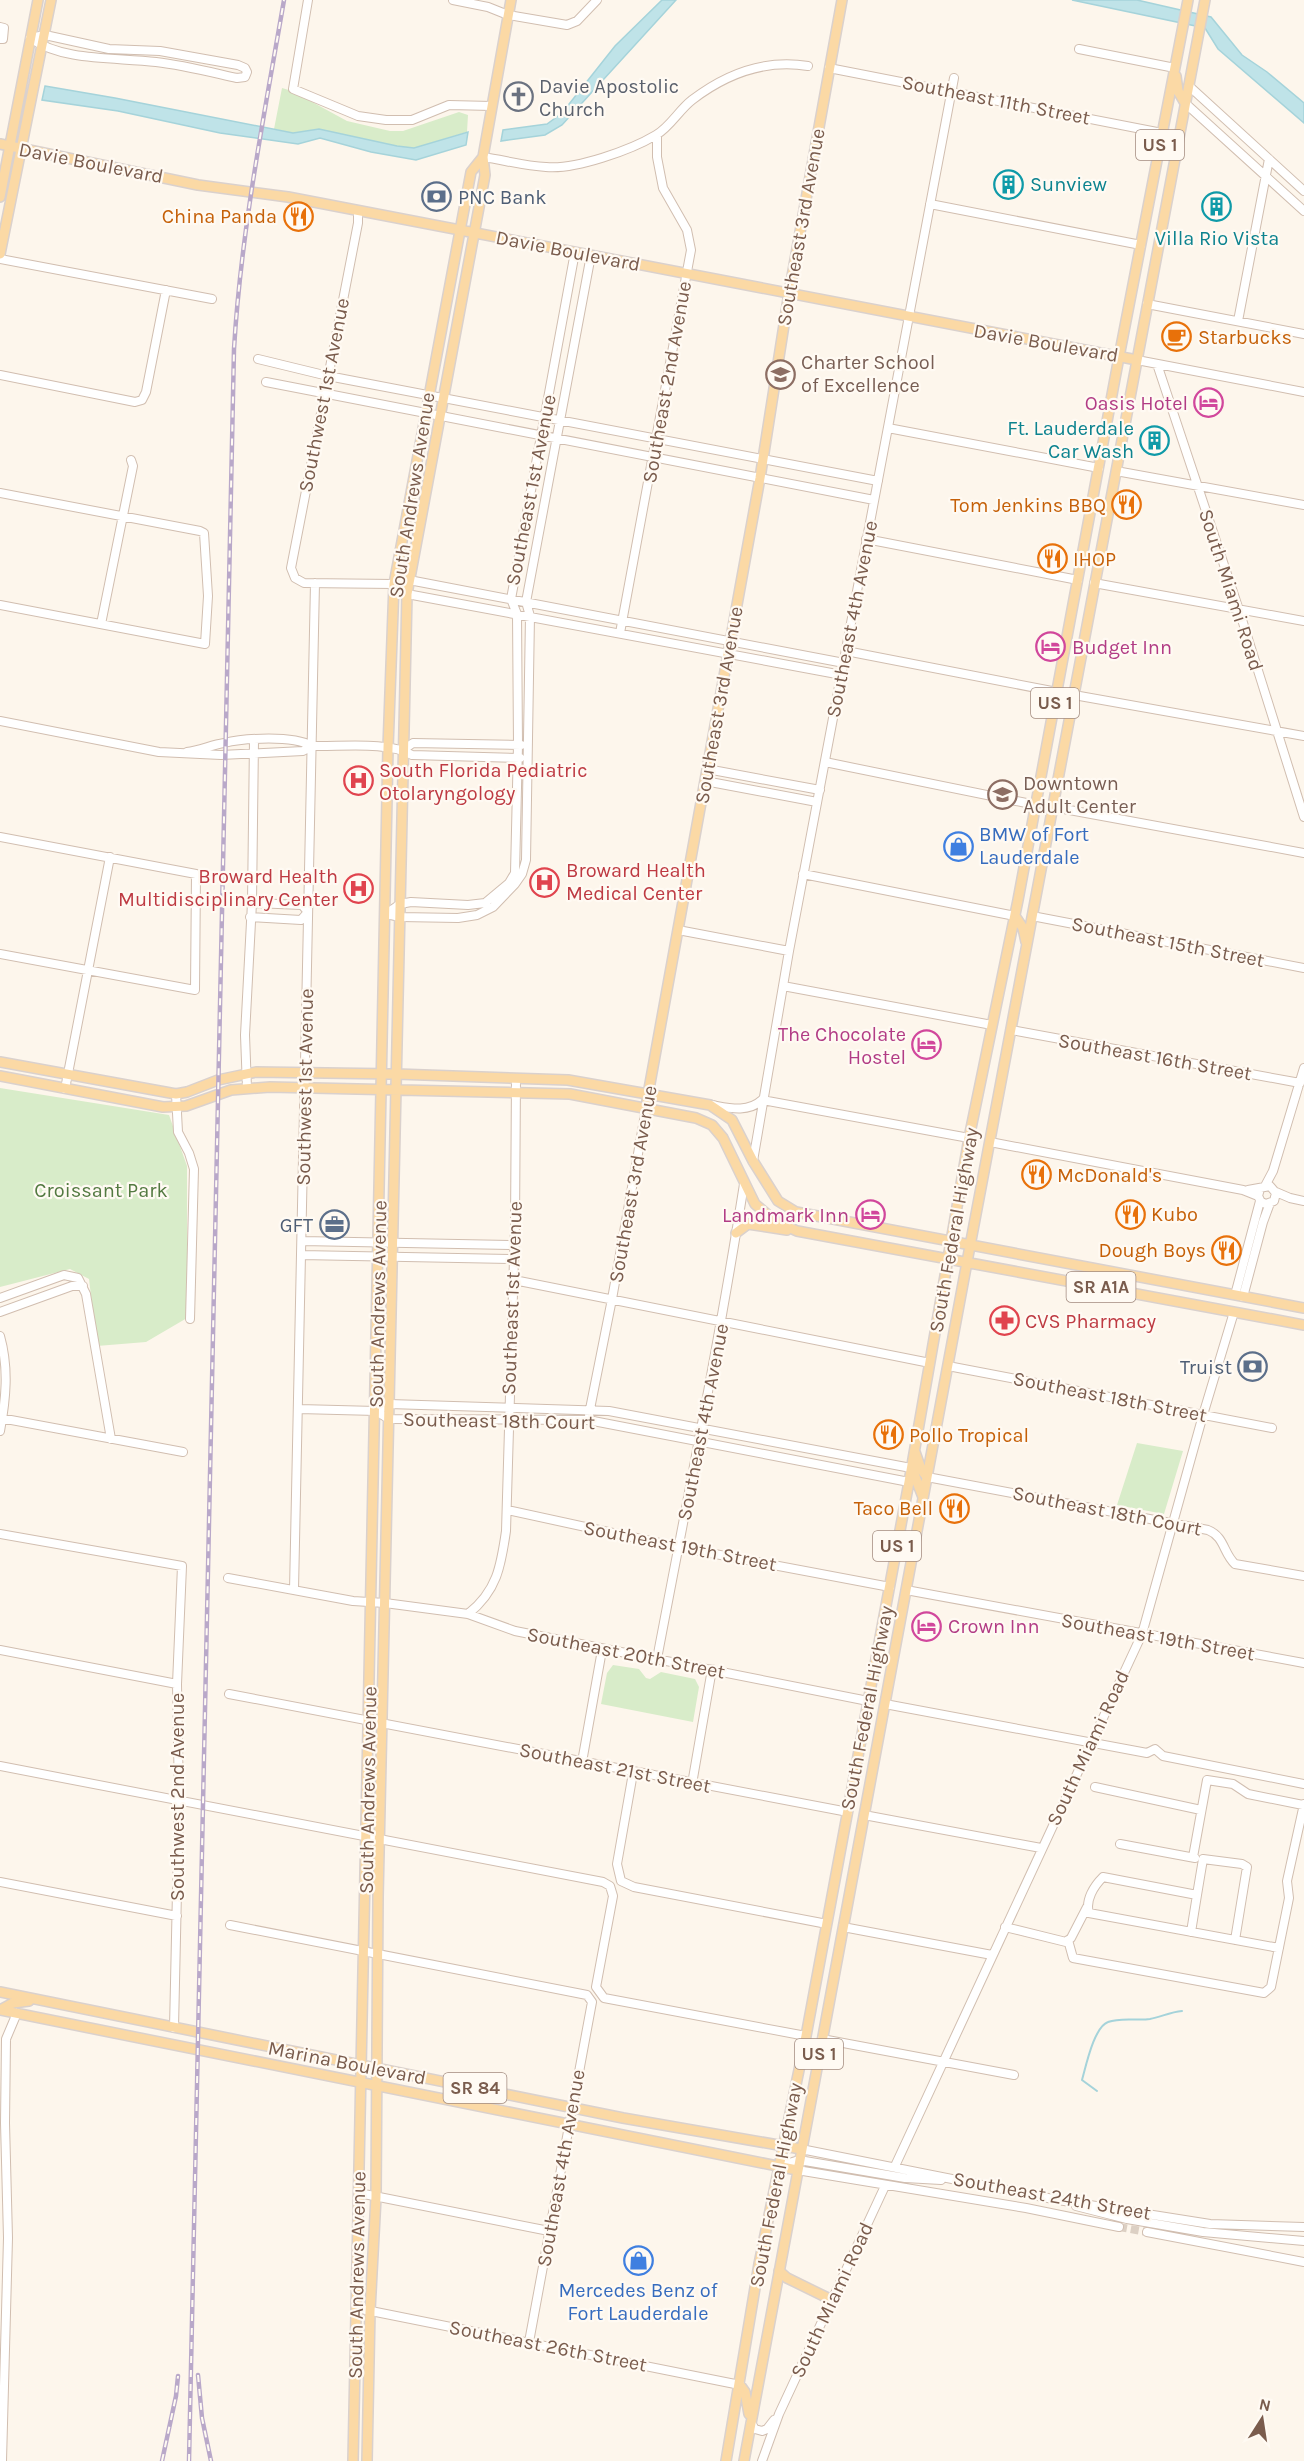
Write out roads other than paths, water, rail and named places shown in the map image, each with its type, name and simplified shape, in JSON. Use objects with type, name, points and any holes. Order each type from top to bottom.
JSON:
[{"type":"main road","points":[[0,196],[5,146],[38,0]]},
{"type":"main road","points":[[0,256],[51,0]]},
{"type":"main road","name":"South Andrews Avenue","points":[[366,2461],[376,2197],[377,1953],[407,594],[474,233],[484,175],[483,157],[511,0]]},
{"type":"main road","name":"Southeast 3rd Avenue","points":[[646,1109],[760,478],[789,293],[842,0]]},
{"type":"main road","name":"South Federal Highway","points":[[726,2461],[777,2167],[806,2036],[890,1587],[969,1138],[1015,916],[1188,2]]},
{"type":"main road","name":"US 1","points":[[1175,158],[1204,4]]},
{"type":"main road","points":[[1175,68],[1178,91],[1185,103]]},
{"type":"main road","points":[[1162,132],[1169,140],[1175,158]]},
{"type":"main road","name":"Davie Boulevard","points":[[5,146],[198,185],[288,196],[909,318],[1137,360]]},
{"type":"main road","name":"South Andrews Avenue","points":[[353,2461],[380,1242],[388,748],[394,584],[471,172],[483,157]]},
{"type":"main road","name":"South Federal Highway","points":[[744,2461],[1175,158]]},
{"type":"main road","points":[[1082,555],[1086,569],[1095,583]]},
{"type":"main road","points":[[1078,580],[1088,594],[1091,604]]},
{"type":"main road","points":[[1018,900],[1032,916]]},
{"type":"main road","points":[[1015,916],[1023,928],[1027,944]]},
{"type":"main road","points":[[0,1062],[176,1094],[245,1074],[305,1072],[568,1080],[710,1105],[732,1120],[771,1192],[788,1209],[951,1243]]},
{"type":"main road","points":[[0,1076],[163,1107],[186,1106],[218,1093],[247,1088],[305,1088],[577,1095],[696,1118],[712,1125],[723,1138],[744,1184],[763,1213],[797,1231]]},
{"type":"main road","points":[[736,1233],[748,1224],[948,1259]]},
{"type":"main road","points":[[854,1242],[858,1225]]},
{"type":"main road","name":"SR A1A","points":[[951,1243],[1304,1308]]},
{"type":"main road","name":"SR A1A","points":[[948,1259],[1304,1325]]},
{"type":"main road","points":[[1234,1312],[1262,1300]]},
{"type":"main road","points":[[915,1450],[921,1469],[927,1477]]},
{"type":"main road","points":[[911,1468],[923,1497]]},
{"type":"main road","points":[[873,1675],[877,1692],[885,1704]]},
{"type":"main road","points":[[868,1701],[876,1710],[881,1723]]},
{"type":"main road","points":[[830,1906],[843,1927]]},
{"type":"main road","points":[[827,1924],[836,1936],[839,1946]]},
{"type":"main road","name":"Marina Boulevard","points":[[0,1992],[572,2108],[801,2150]]},
{"type":"main road","points":[[0,2010],[13,2003],[41,2001]]},
{"type":"main road","name":"Marina Boulevard","points":[[0,2010],[777,2167],[798,2165]]},
{"type":"main road","points":[[155,2041],[165,2038],[174,2028]]},
{"type":"main road","points":[[779,2271],[787,2278],[832,2300]]},
{"type":"main road","points":[[740,2385],[745,2392],[751,2423]]},
{"type":"street","points":[[308,0],[293,88],[358,116],[386,120],[412,120],[448,105],[492,106]]},
{"type":"street","points":[[453,0],[488,7],[508,15],[567,25],[577,21],[597,0]]},
{"type":"street","points":[[1,39],[2,28]]},
{"type":"street","points":[[45,35],[110,49],[151,50],[238,65],[246,68],[247,72],[245,77],[237,78],[159,63],[110,60],[42,47],[30,38],[45,35]]},
{"type":"street","points":[[1079,49],[1175,68]]},
{"type":"street","points":[[483,157],[548,168],[596,161],[657,135],[692,100],[750,68],[785,63],[808,66]]},
{"type":"street","name":"Southeast 11th Street","points":[[829,68],[1162,132]]},
{"type":"street","name":"Southeast 4th Avenue","points":[[753,1161],[803,874],[954,78]]},
{"type":"street","points":[[1189,86],[1304,191]]},
{"type":"street","points":[[1185,103],[1304,211]]},
{"type":"street","points":[[1222,136],[1233,125]]},
{"type":"street","name":"Southeast 2nd Avenue","points":[[620,633],[691,250],[687,230],[663,188],[657,157],[657,135]]},
{"type":"street","points":[[1238,321],[1269,159]]},
{"type":"street","points":[[930,204],[1141,245]]},
{"type":"street","name":"Southwest 1st Avenue","points":[[294,1590],[315,583],[303,583],[295,578],[291,568],[358,223],[358,211]]},
{"type":"street","name":"Southeast 1st Avenue","points":[[519,874],[516,614],[511,599],[575,252]]},
{"type":"street","name":"Southeast 1st Avenue","points":[[526,602],[591,255]]},
{"type":"street","points":[[0,256],[212,299]]},
{"type":"street","points":[[0,375],[135,402],[142,400],[146,392],[166,290]]},
{"type":"street","points":[[1147,304],[1304,334]]},
{"type":"street","points":[[258,359],[328,376],[878,481]]},
{"type":"street","points":[[1137,360],[1304,392]]},
{"type":"street","name":"South Miami Road","points":[[1157,364],[1239,610],[1304,817]]},
{"type":"street","points":[[266,382],[874,500]]},
{"type":"street","points":[[888,428],[1099,468]]},
{"type":"street","points":[[101,624],[133,466],[131,460]]},
{"type":"street","points":[[1116,471],[1304,506]]},
{"type":"street","points":[[0,493],[204,533],[208,596],[205,644],[0,605]]},
{"type":"street","points":[[866,539],[1078,580]]},
{"type":"street","points":[[315,583],[394,584],[409,580],[844,663]]},
{"type":"street","points":[[1095,583],[1304,621]]},
{"type":"street","points":[[394,584],[407,594],[842,675]]},
{"type":"street","points":[[386,914],[400,917],[458,918],[477,915],[492,907],[519,874],[526,860],[530,616],[526,602]]},
{"type":"street","points":[[846,651],[1057,692]]},
{"type":"street","points":[[517,689],[528,689]]},
{"type":"street","points":[[1074,695],[1304,736]]},
{"type":"street","points":[[0,721],[159,752],[221,755],[303,751],[312,746]]},
{"type":"street","points":[[247,1088],[245,1074],[252,903],[254,740]]},
{"type":"street","points":[[183,753],[226,742],[254,740],[302,741],[312,746],[388,748],[403,750],[412,755],[528,758]]},
{"type":"street","points":[[403,750],[413,743],[528,746]]},
{"type":"street","points":[[460,743],[461,755]]},
{"type":"street","points":[[825,762],[1036,805]]},
{"type":"street","points":[[707,769],[820,790]]},
{"type":"street","points":[[705,781],[817,802]]},
{"type":"street","points":[[1053,807],[1304,853]]},
{"type":"street","points":[[0,837],[196,874],[195,990],[0,954]]},
{"type":"street","points":[[65,1089],[110,857]]},
{"type":"street","points":[[386,914],[400,904],[480,904],[492,898],[519,874]]},
{"type":"street","points":[[803,874],[1015,916]]},
{"type":"street","points":[[250,917],[301,920],[308,912],[302,905],[252,903]]},
{"type":"street","name":"Southeast 15th Street","points":[[1032,916],[1304,968]]},
{"type":"street","points":[[678,930],[789,951]]},
{"type":"street","points":[[783,986],[992,1025]]},
{"type":"street","name":"Southeast 16th Street","points":[[1011,1030],[1300,1083]]},
{"type":"street","points":[[1239,1296],[1263,1222],[1273,1171],[1304,1068]]},
{"type":"street","name":"Southeast 1st Avenue","points":[[468,1614],[493,1588],[502,1552],[507,1510],[516,1078]]},
{"type":"street","points":[[176,1094],[178,1132],[194,1169],[190,1319]]},
{"type":"street","points":[[710,1105],[737,1109],[756,1106],[762,1100],[969,1138]]},
{"type":"street","name":"Southeast 3rd Avenue","points":[[588,1420],[646,1109]]},
{"type":"street","points":[[990,1142],[1304,1201]]},
{"type":"street","name":"Southeast 4th Avenue","points":[[657,1659],[700,1429],[723,1321],[744,1184]]},
{"type":"street","points":[[302,1241],[514,1245]]},
{"type":"street","points":[[434,1242],[435,1257]]},
{"type":"street","points":[[301,1255],[514,1259]]},
{"type":"street","points":[[0,1298],[64,1275],[78,1278],[83,1286],[111,1439]]},
{"type":"street","points":[[513,1280],[930,1363]]},
{"type":"street","points":[[0,1312],[72,1286],[83,1286]]},
{"type":"street","name":"South Miami Road","points":[[895,2166],[941,2061],[1142,1634],[1234,1312]]},
{"type":"street","points":[[0,1336],[6,1366],[6,1392],[0,1431]]},
{"type":"street","name":"Southeast 18th Street","points":[[948,1366],[1272,1428]]},
{"type":"street","name":"Southeast 18th Court","points":[[909,1482],[588,1420],[388,1419],[376,1411],[389,1404],[589,1410],[911,1468]]},
{"type":"street","points":[[299,1409],[376,1411]]},
{"type":"street","points":[[1,1418],[183,1452]]},
{"type":"street","name":"Southeast 18th Court","points":[[927,1477],[1172,1523],[1216,1534],[1223,1543],[1228,1557],[1235,1564],[1304,1576]]},
{"type":"street","name":"Southeast 19th Street","points":[[507,1510],[678,1547],[890,1587]]},
{"type":"street","name":"Southwest 2nd Avenue","points":[[0,1534],[182,1566],[177,1684],[179,1800],[174,2028]]},
{"type":"street","name":"Southeast 20th Street","points":[[228,1578],[372,1602],[468,1614],[515,1631],[602,1650],[712,1669],[868,1701]]},
{"type":"street","name":"Southeast 19th Street","points":[[906,1590],[1304,1663]]},
{"type":"street","points":[[0,1650],[177,1684]]},
{"type":"street","points":[[582,1762],[602,1650]]},
{"type":"street","points":[[692,1784],[712,1669]]},
{"type":"street","name":"Southeast 21st Street","points":[[229,1694],[633,1773],[848,1812]]},
{"type":"street","points":[[885,1704],[1146,1753],[1155,1749],[1162,1756],[1304,1784]]},
{"type":"street","points":[[0,1766],[603,1882],[610,1886],[614,1896],[596,1987],[604,1998],[806,2036]]},
{"type":"street","points":[[633,1773],[617,1864],[621,1881],[634,1887],[827,1924]]},
{"type":"street","points":[[1193,1857],[1207,1780],[1233,1784],[1248,1794],[1304,1804],[1287,1881],[1289,1898],[1271,1987],[1264,1993],[1073,1958],[1068,1940],[1087,1907],[1090,1896],[1103,1877],[1197,1895]]},
{"type":"street","points":[[1095,1787],[1201,1810]]},
{"type":"street","points":[[864,1815],[1041,1848]]},
{"type":"street","points":[[1120,1844],[1242,1864],[1247,1867],[1235,1940]]},
{"type":"street","points":[[1191,1932],[1203,1859]]},
{"type":"street","points":[[0,1882],[177,1916]]},
{"type":"street","points":[[1087,1907],[1089,1913],[1279,1948]]},
{"type":"street","points":[[230,1925],[377,1953]]},
{"type":"street","points":[[843,1927],[992,1955]]},
{"type":"street","points":[[1005,1927],[1066,1942],[1068,1940]]},
{"type":"street","name":"Southeast 4th Avenue","points":[[377,1953],[586,1995],[592,2002],[529,2342]]},
{"type":"street","points":[[2,2461],[4,2237],[2,2123],[6,2039],[17,2013]]},
{"type":"street","points":[[822,2039],[1014,2076]]},
{"type":"street","name":"Southeast 24th Street","points":[[801,2150],[895,2166],[1058,2200],[1210,2224],[1304,2227]]},
{"type":"street","points":[[798,2165],[905,2178],[967,2181]]},
{"type":"street","name":"Southeast 24th Street","points":[[798,2165],[885,2186],[911,2188],[992,2202],[1119,2227]]},
{"type":"street","points":[[988,2185],[986,2193],[992,2202]]},
{"type":"street","name":"South Miami Road","points":[[762,2461],[779,2414],[885,2186]]},
{"type":"street","points":[[359,2193],[549,2231]]},
{"type":"street","points":[[1058,2200],[1127,2219]]},
{"type":"street","points":[[1026,2208],[1127,2219],[1227,2235],[1304,2241]]},
{"type":"street","name":"Southeast 24th Street","points":[[1147,2232],[1304,2262]]},
{"type":"street","name":"Southeast 26th Street","points":[[356,2308],[740,2385]]},
{"type":"street","points":[[751,2423],[755,2429],[762,2431],[779,2414]]},
{"type":"water","points":[[662,0],[676,0],[562,125],[545,135],[501,141],[503,130],[547,124],[562,113],[615,46]]},
{"type":"water","points":[[1072,0],[1137,0],[1211,17],[1242,55],[1267,72],[1304,103],[1304,123],[1218,49],[1205,28]]},
{"type":"water","points":[[45,86],[293,133],[319,129],[414,148],[468,132],[466,145],[416,160],[371,152],[320,138],[298,144],[220,133],[118,111],[42,100]]},
{"type":"waterway","points":[[1097,2091],[1082,2080],[1091,2048],[1103,2025],[1124,2019],[1150,2019],[1182,2011]]},
{"type":"tunnel","points":[[1119,2227],[1147,2232]]},
{"type":"railway","points":[[189,2461],[234,349],[248,217],[284,0]]},
{"type":"railway","points":[[198,2375],[202,2418],[211,2461]]},
{"type":"railway","points":[[162,2461],[178,2376]]},
{"type":"place","name":"Davie Apostolic Church","points":[[518,97]]},
{"type":"place","name":"Sunview","points":[[1009,184]]},
{"type":"place","name":"PNC Bank","points":[[437,197]]},
{"type":"place","name":"Villa Rio Vista","points":[[1217,207]]},
{"type":"place","name":"China Panda","points":[[298,216]]},
{"type":"place","name":"Starbucks","points":[[1177,337]]},
{"type":"place","name":"Charter School of Excellence","points":[[780,374]]},
{"type":"place","name":"Oasis Hotel","points":[[1209,403]]},
{"type":"place","name":"Ft. Lauderdale Car Wash","points":[[1155,440]]},
{"type":"place","name":"Tom Jenkins BBQ","points":[[1127,505]]},
{"type":"place","name":"IHOP","points":[[1052,559]]},
{"type":"place","name":"Budget Inn","points":[[1051,647]]},
{"type":"place","name":"South Florida Pediatric Otolaryngology","points":[[358,781]]},
{"type":"place","name":"Downtown Adult Center","points":[[1002,794]]},
{"type":"place","name":"BMW of Fort Lauderdale","points":[[958,846]]},
{"type":"place","name":"Broward Health Medical Center","points":[[545,882]]},
{"type":"place","name":"Broward Health Multidisciplinary Center","points":[[359,888]]},
{"type":"place","name":"The Chocolate Hostel","points":[[927,1045]]},
{"type":"place","name":"McDonald's","points":[[1036,1175]]},
{"type":"place","name":"Kubo","points":[[1130,1214]]},
{"type":"place","name":"Landmark Inn","points":[[870,1215]]},
{"type":"place","name":"GFT","points":[[334,1225]]},
{"type":"place","name":"Dough Boys","points":[[1227,1250]]},
{"type":"place","name":"CVS Pharmacy","points":[[1004,1321]]},
{"type":"place","name":"Truist","points":[[1253,1367]]},
{"type":"place","name":"Pollo Tropical","points":[[888,1435]]},
{"type":"place","name":"Taco Bell","points":[[954,1508]]},
{"type":"place","name":"Crown Inn","points":[[927,1626]]},
{"type":"place","name":"Mercedes Benz of Fort Lauderdale","points":[[638,2260]]},
{"type":"park label","name":"Croissant Park","points":[[101,1190]]}]
